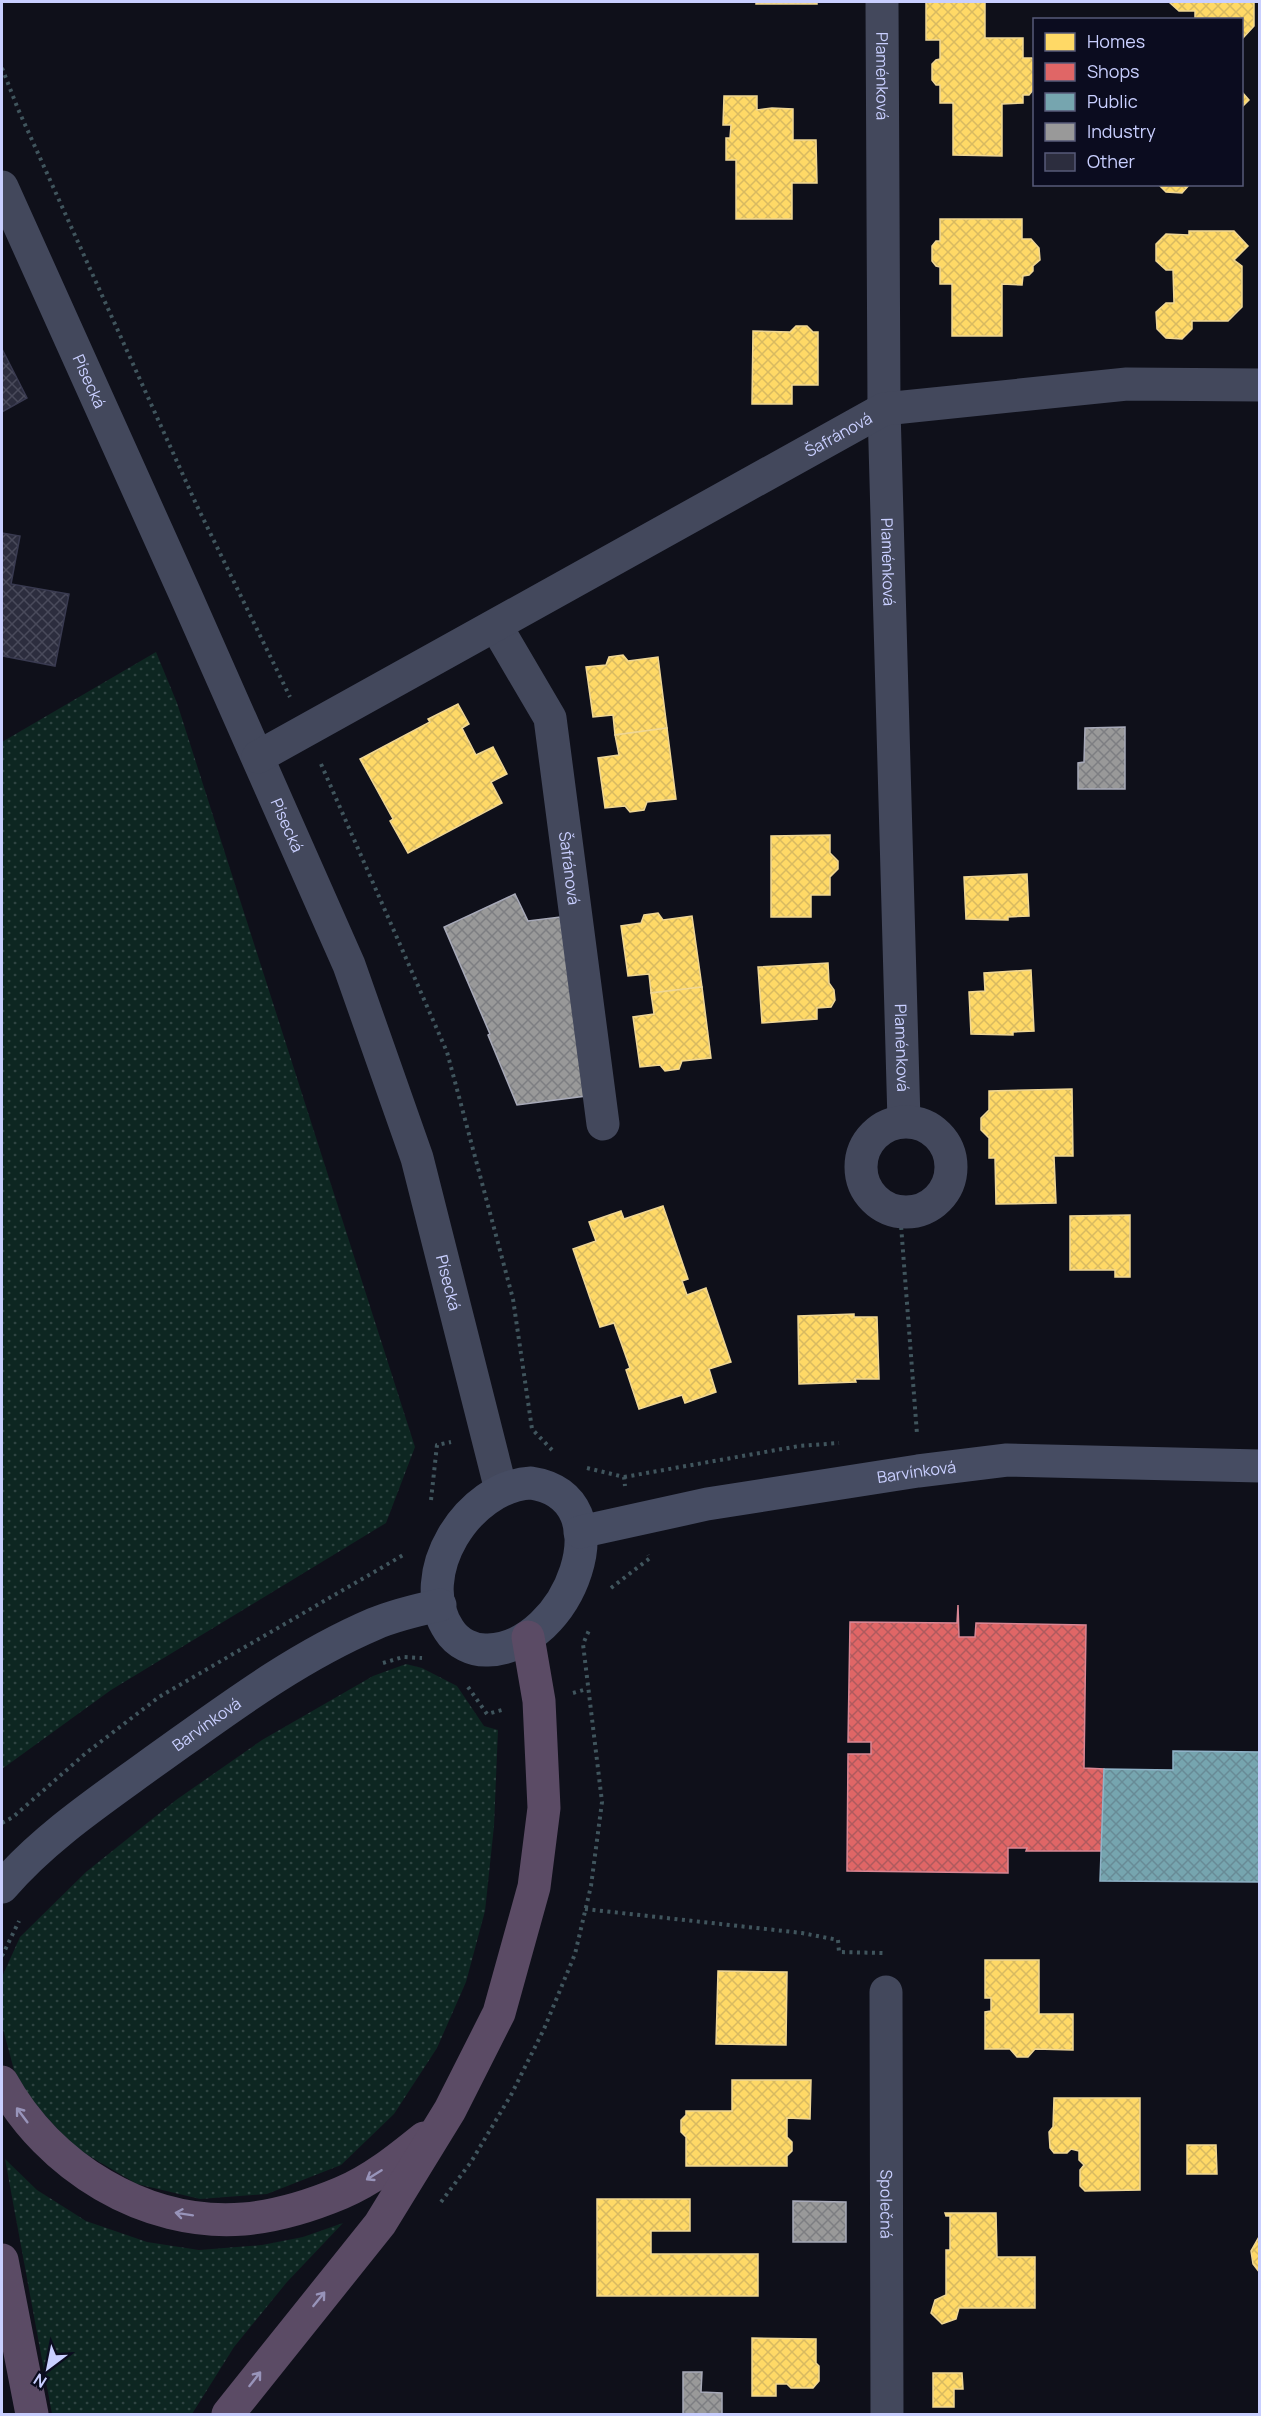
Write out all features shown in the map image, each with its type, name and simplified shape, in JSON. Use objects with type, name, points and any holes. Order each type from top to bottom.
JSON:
[{"type":"highway","points":[[228,2415],[380,2224],[450,2110],[499,2013],[534,1887],[544,1808],[539,1701],[528,1637]]},
{"type":"highway","points":[[2,2082],[12,2101],[32,2128],[56,2152],[83,2173],[143,2204],[176,2213],[209,2218],[243,2219],[277,2214],[342,2193],[372,2177],[401,2157],[427,2135],[450,2110]]},
{"type":"highway","points":[[2,2260],[32,2415]]},
{"type":"street","name":"Plaménková","points":[[882,2],[884,409],[904,1121]]},
{"type":"street","name":"Písecká","points":[[2,187],[349,965],[417,1158],[463,1332],[501,1490]]},
{"type":"street","name":"Šafránová","points":[[258,757],[884,409],[1126,384],[1260,385]]},
{"type":"street","name":"Šafránová","points":[[496,626],[550,718],[603,1124]]},
{"type":"street","points":[[904,1121],[926,1126],[943,1141],[950,1154],[951,1169],[948,1184],[940,1197],[929,1207],[915,1212],[900,1212],[885,1208],[873,1199],[865,1187],[860,1172],[861,1157],[867,1143],[876,1132],[889,1124],[904,1121]]},
{"type":"street","name":"Barvínková","points":[[580,1532],[707,1504],[918,1471],[1007,1460],[1260,1466]]},
{"type":"street","points":[[527,1483],[552,1488],[562,1495],[572,1507],[580,1532],[579,1558],[571,1586],[556,1612],[528,1637],[502,1649],[485,1650],[472,1648],[456,1639],[450,1632],[443,1620],[440,1605],[439,1575],[452,1539],[472,1511],[486,1499],[501,1490],[527,1483]]},
{"type":"street","name":"Barvínková","points":[[2,1887],[14,1873],[89,1808],[223,1712],[311,1654],[374,1624],[440,1605]]},
{"type":"street","name":"Společná","points":[[886,1992],[887,2415]]},
{"type":"path","points":[[2,68],[197,506],[306,731],[447,1052],[513,1299],[532,1429],[556,1454]]},
{"type":"path","points":[[900,1212],[918,1471]]},
{"type":"path","points":[[429,1508],[432,1499],[436,1444],[532,1429]]},
{"type":"path","points":[[578,1464],[589,1469],[624,1477],[632,1522],[650,1558]]},
{"type":"path","points":[[2,1823],[14,1817],[86,1753],[159,1697],[406,1553]]},
{"type":"path","points":[[605,1592],[650,1558],[659,1555]]},
{"type":"path","points":[[437,2206],[471,2162],[512,2095],[544,2029],[575,1954],[591,1886],[602,1802],[583,1644],[592,1623]]},
{"type":"path","points":[[380,1664],[403,1657],[431,1658]]},
{"type":"path","points":[[463,1682],[487,1714],[587,1689]]},
{"type":"path","points":[[585,1909],[802,1933],[838,1940]]},
{"type":"path","points":[[2,1956],[18,1922],[26,1914]]},
{"type":"green space","points":[[156,652],[177,703],[415,1447],[386,1523],[111,1690],[2,1769],[2,742]]},
{"type":"green space","points":[[406,1664],[422,1668],[457,1686],[484,1726],[498,1730],[494,1826],[485,1911],[466,1982],[437,2048],[394,2114],[341,2165],[267,2194],[200,2199],[137,2184],[74,2147],[32,2101],[14,2070],[2,2025],[2,1977],[20,1937],[86,1872],[176,1800],[262,1740],[373,1676]]},
{"type":"green space","points":[[5,2159],[37,2190],[86,2221],[147,2242],[199,2250],[262,2245],[303,2237],[343,2223],[287,2282],[234,2347],[192,2414],[52,2414]]},
{"type":"building: Homes","points":[[756,2],[817,2],[817,4],[756,4]]},
{"type":"building: Homes","points":[[926,2],[985,2],[985,38],[1023,38],[1023,58],[1033,60],[1033,90],[1029,95],[1023,95],[1023,103],[1002,104],[1002,156],[953,155],[953,103],[940,103],[940,85],[936,85],[932,80],[932,64],[940,59],[940,40],[926,40]]},
{"type":"building: Homes","points":[[1169,2],[1254,2],[1254,26],[1243,38],[1243,18],[1195,18],[1195,11],[1179,11]]},
{"type":"building: Homes","points":[[1243,93],[1249,100],[1243,106]]},
{"type":"building: Homes","points":[[724,96],[757,96],[757,110],[793,109],[793,140],[816,140],[817,183],[792,183],[792,219],[736,219],[736,160],[726,160],[726,138],[730,138],[731,125],[723,125]]},
{"type":"building: Homes","points":[[1160,186],[1188,186],[1182,193],[1166,192]]},
{"type":"building: Homes","points":[[940,219],[1022,219],[1022,239],[1031,239],[1039,248],[1040,260],[1033,266],[1033,271],[1029,275],[1023,276],[1022,285],[1002,284],[1002,336],[952,336],[952,284],[940,284],[940,267],[932,261],[932,246],[936,241],[940,241]]},
{"type":"building: Homes","points":[[1189,231],[1234,231],[1248,246],[1234,260],[1242,266],[1242,307],[1228,321],[1192,321],[1192,329],[1182,339],[1166,338],[1157,329],[1156,312],[1166,303],[1174,303],[1173,270],[1166,270],[1156,261],[1156,244],[1166,234],[1189,235]]},
{"type":"building: Homes","points":[[796,326],[807,326],[813,332],[818,332],[818,385],[792,385],[792,404],[752,404],[753,331],[790,332]]},
{"type":"building: Homes","points":[[623,655],[628,661],[658,657],[667,728],[615,735],[613,715],[593,717],[586,667],[606,665],[609,657]]},
{"type":"building: Homes","points":[[458,704],[469,724],[462,728],[476,755],[493,747],[507,774],[491,782],[502,803],[408,853],[390,821],[393,819],[360,759],[430,722],[428,719]]},
{"type":"building: Homes","points":[[667,728],[676,799],[647,802],[644,810],[630,812],[625,806],[605,808],[598,758],[619,755],[615,735]]},
{"type":"building: Homes","points":[[830,835],[830,853],[838,861],[838,869],[830,877],[830,895],[811,895],[811,917],[771,917],[771,836]]},
{"type":"building: Homes","points":[[1027,874],[1029,916],[1008,917],[1008,920],[966,919],[964,877]]},
{"type":"building: Homes","points":[[658,913],[663,920],[692,916],[702,987],[651,993],[649,974],[628,976],[621,926],[641,923],[644,915]]},
{"type":"building: Homes","points":[[828,963],[829,983],[834,990],[835,1000],[831,1007],[817,1008],[817,1019],[762,1023],[758,967]]},
{"type":"building: Homes","points":[[1031,970],[1034,1031],[1013,1032],[1013,1035],[971,1034],[969,992],[985,991],[984,973]]},
{"type":"building: Homes","points":[[702,987],[711,1058],[682,1061],[679,1069],[665,1071],[660,1065],[640,1067],[633,1017],[654,1014],[651,993]]},
{"type":"building: Homes","points":[[1072,1089],[1073,1156],[1054,1156],[1056,1203],[996,1204],[995,1158],[989,1158],[989,1138],[981,1130],[981,1118],[989,1110],[989,1091]]},
{"type":"building: Homes","points":[[663,1206],[688,1279],[682,1281],[687,1295],[706,1288],[731,1362],[709,1369],[716,1392],[685,1403],[682,1395],[639,1409],[626,1370],[630,1368],[614,1323],[600,1327],[573,1249],[596,1241],[589,1222],[621,1211],[624,1219]]},
{"type":"building: Homes","points":[[1130,1215],[1130,1277],[1115,1277],[1115,1270],[1070,1270],[1070,1216]]},
{"type":"building: Homes","points":[[854,1314],[854,1317],[877,1317],[879,1379],[799,1384],[798,1316]]},
{"type":"building: Homes","points":[[985,1960],[1039,1960],[1039,2014],[1073,2014],[1073,2050],[1035,2049],[1028,2057],[1017,2057],[1010,2049],[985,2049],[985,2012],[991,2011],[991,1998],[985,1998]]},
{"type":"building: Homes","points":[[718,1971],[787,1972],[786,2045],[716,2044]]},
{"type":"building: Homes","points":[[732,2080],[811,2080],[810,2119],[787,2118],[787,2137],[792,2142],[792,2151],[787,2156],[787,2166],[686,2166],[686,2137],[681,2132],[681,2120],[686,2115],[686,2111],[732,2111]]},
{"type":"building: Homes","points":[[1054,2098],[1140,2098],[1140,2190],[1085,2191],[1080,2186],[1080,2170],[1084,2165],[1079,2160],[1079,2151],[1071,2149],[1067,2153],[1054,2153],[1050,2148],[1049,2132],[1053,2127]]},
{"type":"building: Homes","points":[[1187,2145],[1216,2145],[1217,2174],[1187,2174]]},
{"type":"building: Homes","points":[[597,2199],[690,2199],[690,2231],[651,2231],[651,2254],[758,2254],[758,2296],[597,2296]]},
{"type":"building: Homes","points":[[945,2213],[996,2213],[997,2257],[1035,2257],[1035,2308],[959,2308],[956,2319],[942,2324],[931,2313],[935,2300],[946,2295],[946,2250],[950,2250],[950,2216],[946,2216]]},
{"type":"building: Homes","points":[[1260,2235],[1260,2273],[1253,2264],[1251,2251]]},
{"type":"building: Homes","points":[[752,2338],[816,2339],[819,2381],[813,2388],[791,2388],[787,2384],[776,2384],[776,2396],[752,2396]]},
{"type":"building: Homes","points":[[933,2373],[962,2373],[963,2389],[954,2389],[954,2407],[933,2407]]},
{"type":"building: Shops","points":[[958,1605],[959,1637],[975,1637],[976,1623],[1086,1625],[1084,1768],[1104,1769],[1103,1851],[1026,1851],[1027,1848],[1008,1848],[1008,1873],[847,1871],[848,1754],[871,1754],[871,1742],[848,1742],[850,1622],[957,1623]]},
{"type":"building: Public","points":[[1173,1751],[1260,1752],[1260,1882],[1100,1881],[1104,1769],[1173,1770]]},
{"type":"building: Industry","points":[[1125,727],[1125,789],[1078,789],[1078,763],[1084,762],[1085,728]]},
{"type":"building: Industry","points":[[515,894],[528,921],[560,917],[586,1096],[517,1105],[488,1035],[490,1034],[444,927]]},
{"type":"building: Industry","points":[[793,2201],[846,2202],[846,2242],[793,2242]]},
{"type":"building: Industry","points":[[683,2372],[702,2372],[701,2392],[722,2393],[722,2414],[683,2414]]},
{"type":"building: Other","points":[[2,349],[27,398],[2,412]]},
{"type":"building: Other","points":[[2,533],[20,536],[11,584],[69,594],[55,666],[2,656]]}]
